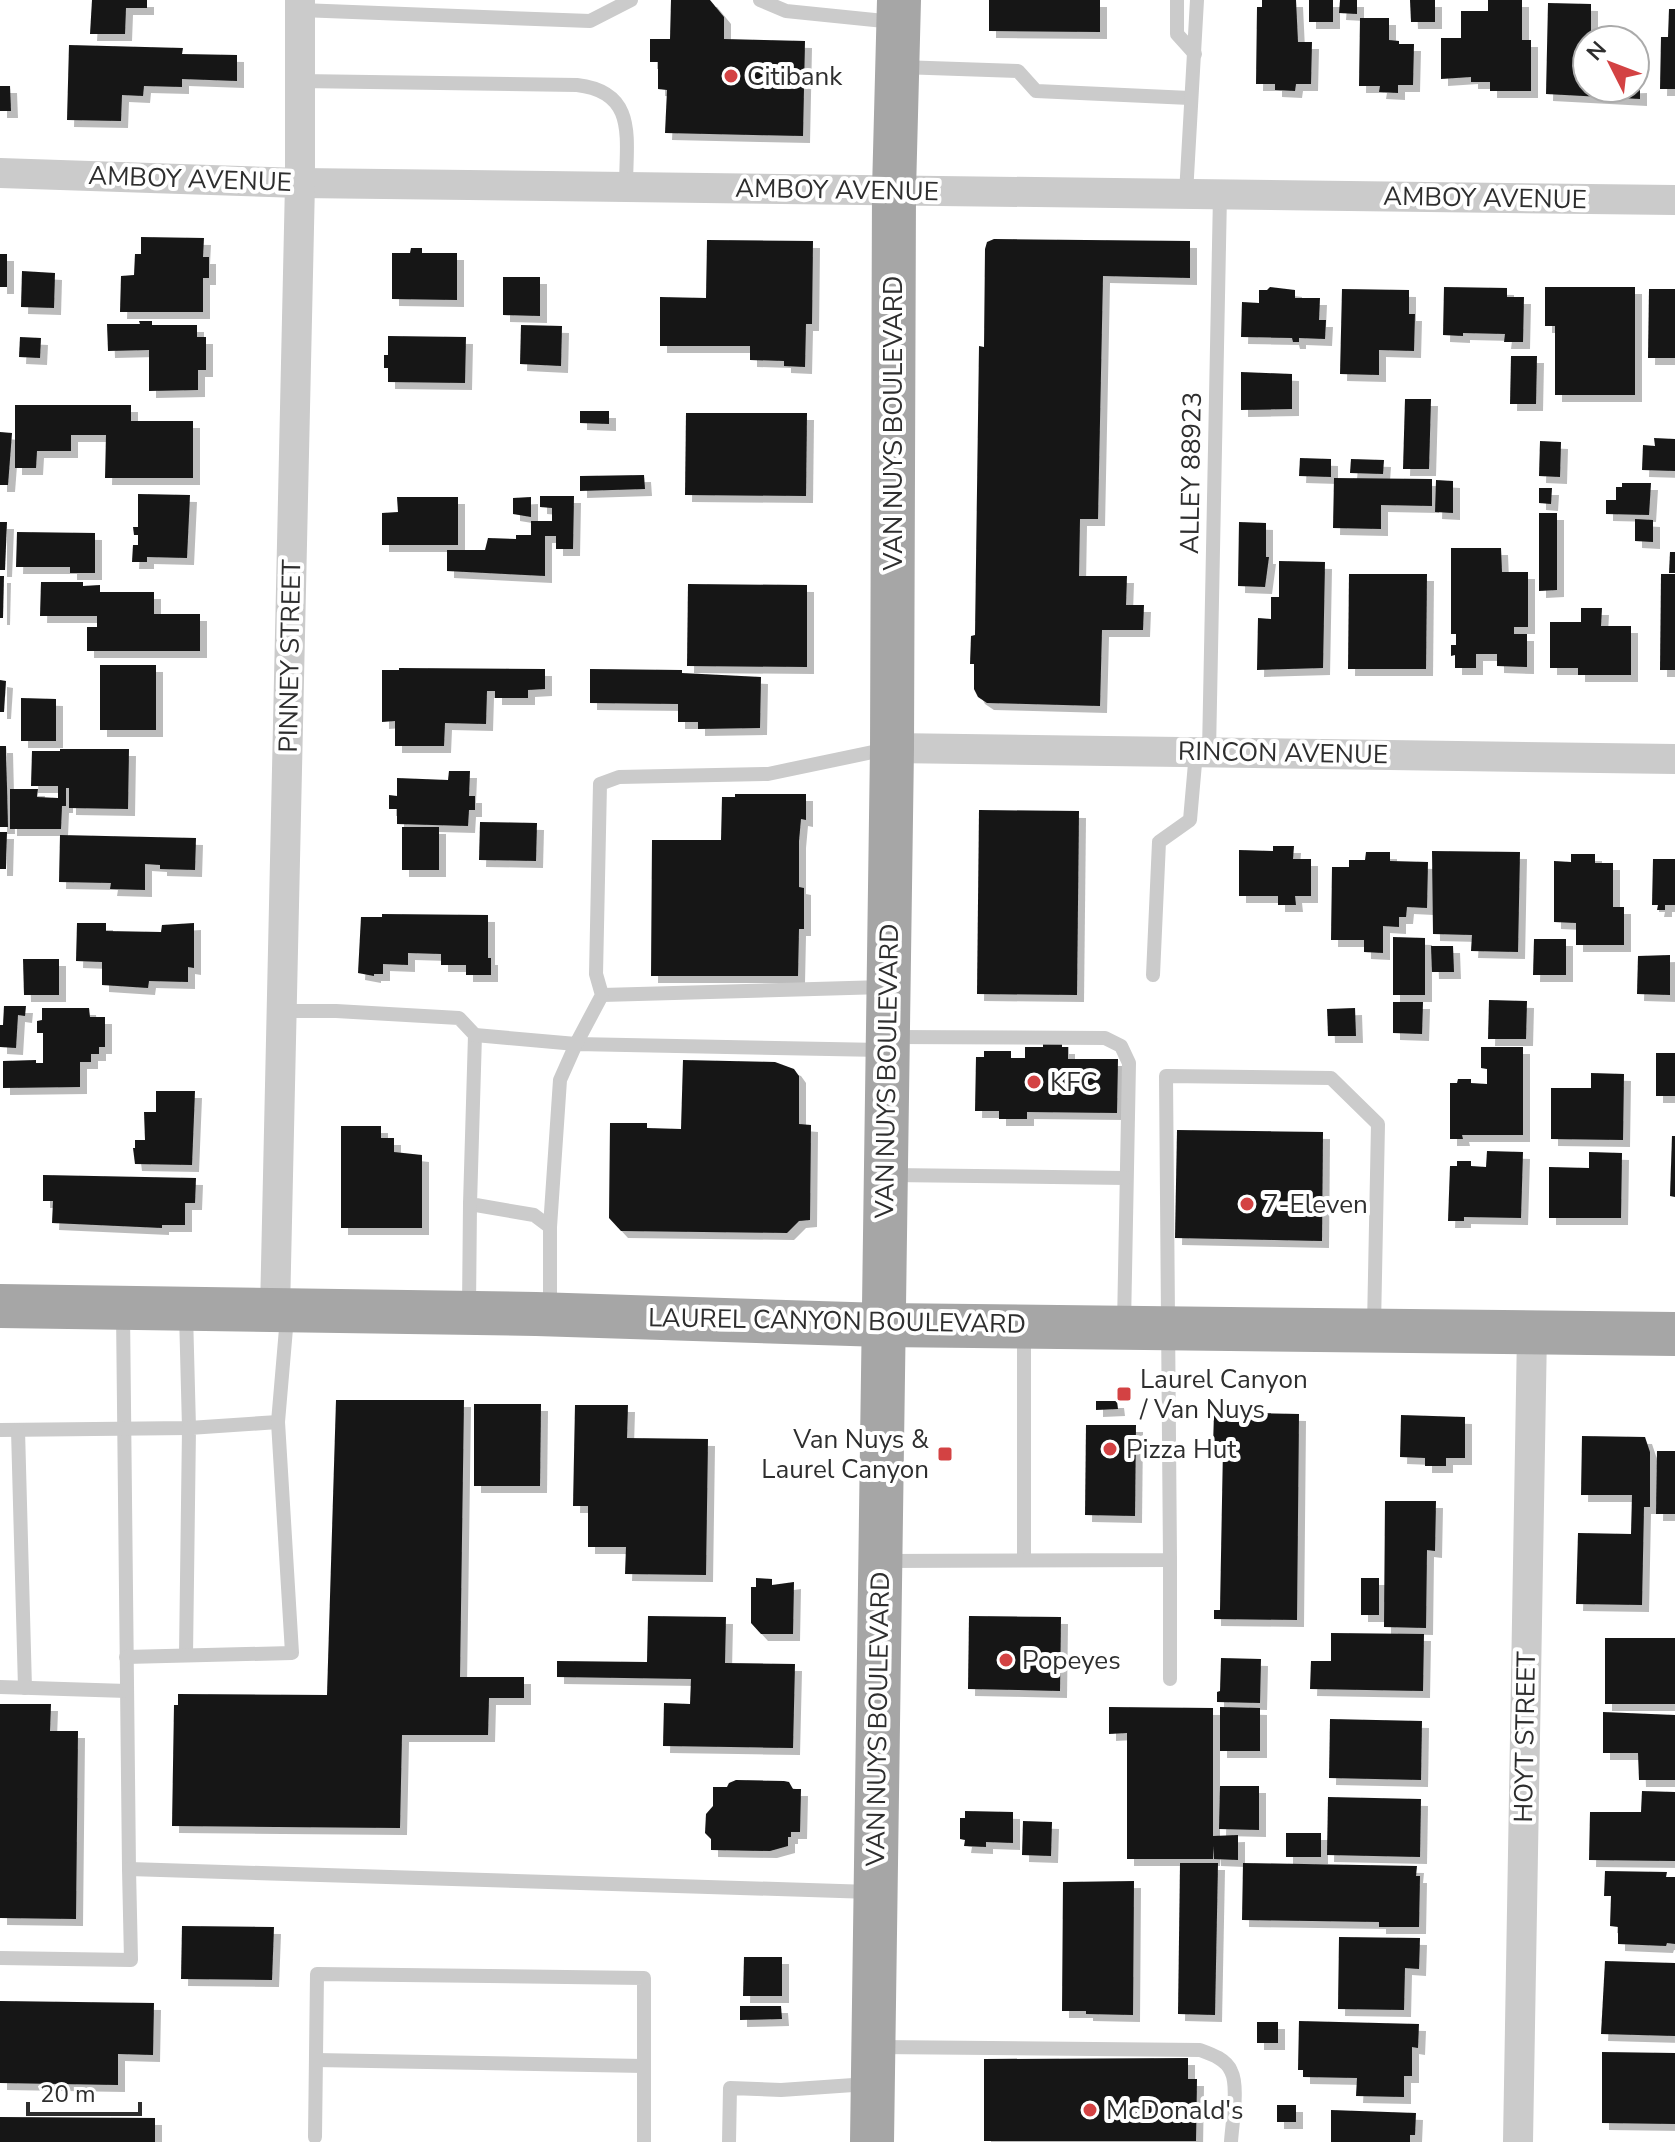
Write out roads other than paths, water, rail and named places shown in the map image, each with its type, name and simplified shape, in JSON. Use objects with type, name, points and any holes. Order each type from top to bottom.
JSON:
[{"type":"main road","name":"VAN NUYS BOULEVARD","points":[[872,2142],[892,748],[894,191],[899,11]]},
{"type":"main road","name":"LAUREL CANYON BOULEVARD","points":[[0,1306],[550,1314],[883,1325],[1675,1334]]},
{"type":"street","name":"PINNEY STREET","points":[[282,1311],[282,1011],[300,183],[300,5]]},
{"type":"street","name":"AMBOY AVENUE","points":[[0,173],[300,183],[1675,200]]},
{"type":"street","name":"RINCON AVENUE","points":[[892,748],[1675,759]]},
{"type":"street","name":"HOYT STREET","points":[[1518,2142],[1532,1332]]},
{"type":"lane","points":[[300,5],[590,21],[631,0]]},
{"type":"lane","points":[[760,0],[786,11],[899,11]]},
{"type":"lane","points":[[1177,0],[1177,34],[1195,54]]},
{"type":"lane","points":[[1186,194],[1197,0]]},
{"type":"lane","points":[[897,67],[1018,71],[1036,91],[1190,98]]},
{"type":"lane","points":[[300,81],[598,87],[616,100],[626,122],[626,187]]},
{"type":"lane","name":"ALLEY 88923","points":[[1153,975],[1159,842],[1190,820],[1202,752],[1220,195]]},
{"type":"lane","points":[[550,1314],[550,1227],[560,1080],[602,995],[596,974],[600,784],[619,777],[768,774],[892,748]]},
{"type":"lane","points":[[602,995],[888,987]]},
{"type":"lane","points":[[282,1011],[459,1018],[475,1035],[576,1044],[888,1044],[1105,1038],[1121,1046],[1129,1063],[1124,1326]]},
{"type":"lane","points":[[469,1313],[475,1035]]},
{"type":"lane","points":[[1170,1679],[1166,1076],[1331,1078],[1378,1124],[1374,1329]]},
{"type":"lane","points":[[885,1175],[1126,1178]]},
{"type":"lane","points":[[534,1215],[552,1200]]},
{"type":"lane","points":[[470,1204],[534,1215],[550,1227]]},
{"type":"lane","points":[[0,1958],[131,1960],[123,1308]]},
{"type":"lane","points":[[186,1309],[189,1428],[186,1655]]},
{"type":"lane","points":[[126,1657],[292,1653],[278,1422],[282,1311]]},
{"type":"lane","points":[[1024,1326],[1024,1560]]},
{"type":"lane","points":[[0,1430],[189,1428],[278,1422]]},
{"type":"lane","points":[[18,1430],[25,1688]]},
{"type":"lane","points":[[880,1561],[1170,1560]]},
{"type":"lane","points":[[0,1687],[127,1691]]},
{"type":"lane","points":[[129,1869],[876,1892]]},
{"type":"lane","points":[[315,2137],[317,1974],[644,1978],[644,2142]]},
{"type":"lane","points":[[729,2142],[730,2088],[781,2090],[873,2065],[1200,2050],[1219,2057],[1231,2071],[1234,2093],[1231,2142]]},
{"type":"lane","points":[[316,2060],[644,2066]]},
{"type":"place","name":"Citibank","points":[[731,76]]},
{"type":"place","name":"KFC","points":[[1034,1082]]},
{"type":"place","name":"7-Eleven","points":[[1247,1204]]},
{"type":"place","name":"Laurel Canyon / Van Nuys","points":[[1124,1394]]},
{"type":"place","name":"Pizza Hut","points":[[1110,1449]]},
{"type":"place","name":"Van Nuys & Laurel Canyon","points":[[945,1454]]},
{"type":"place","name":"Popeyes","points":[[1006,1660]]},
{"type":"place","name":"McDonald's","points":[[1090,2110]]}]
